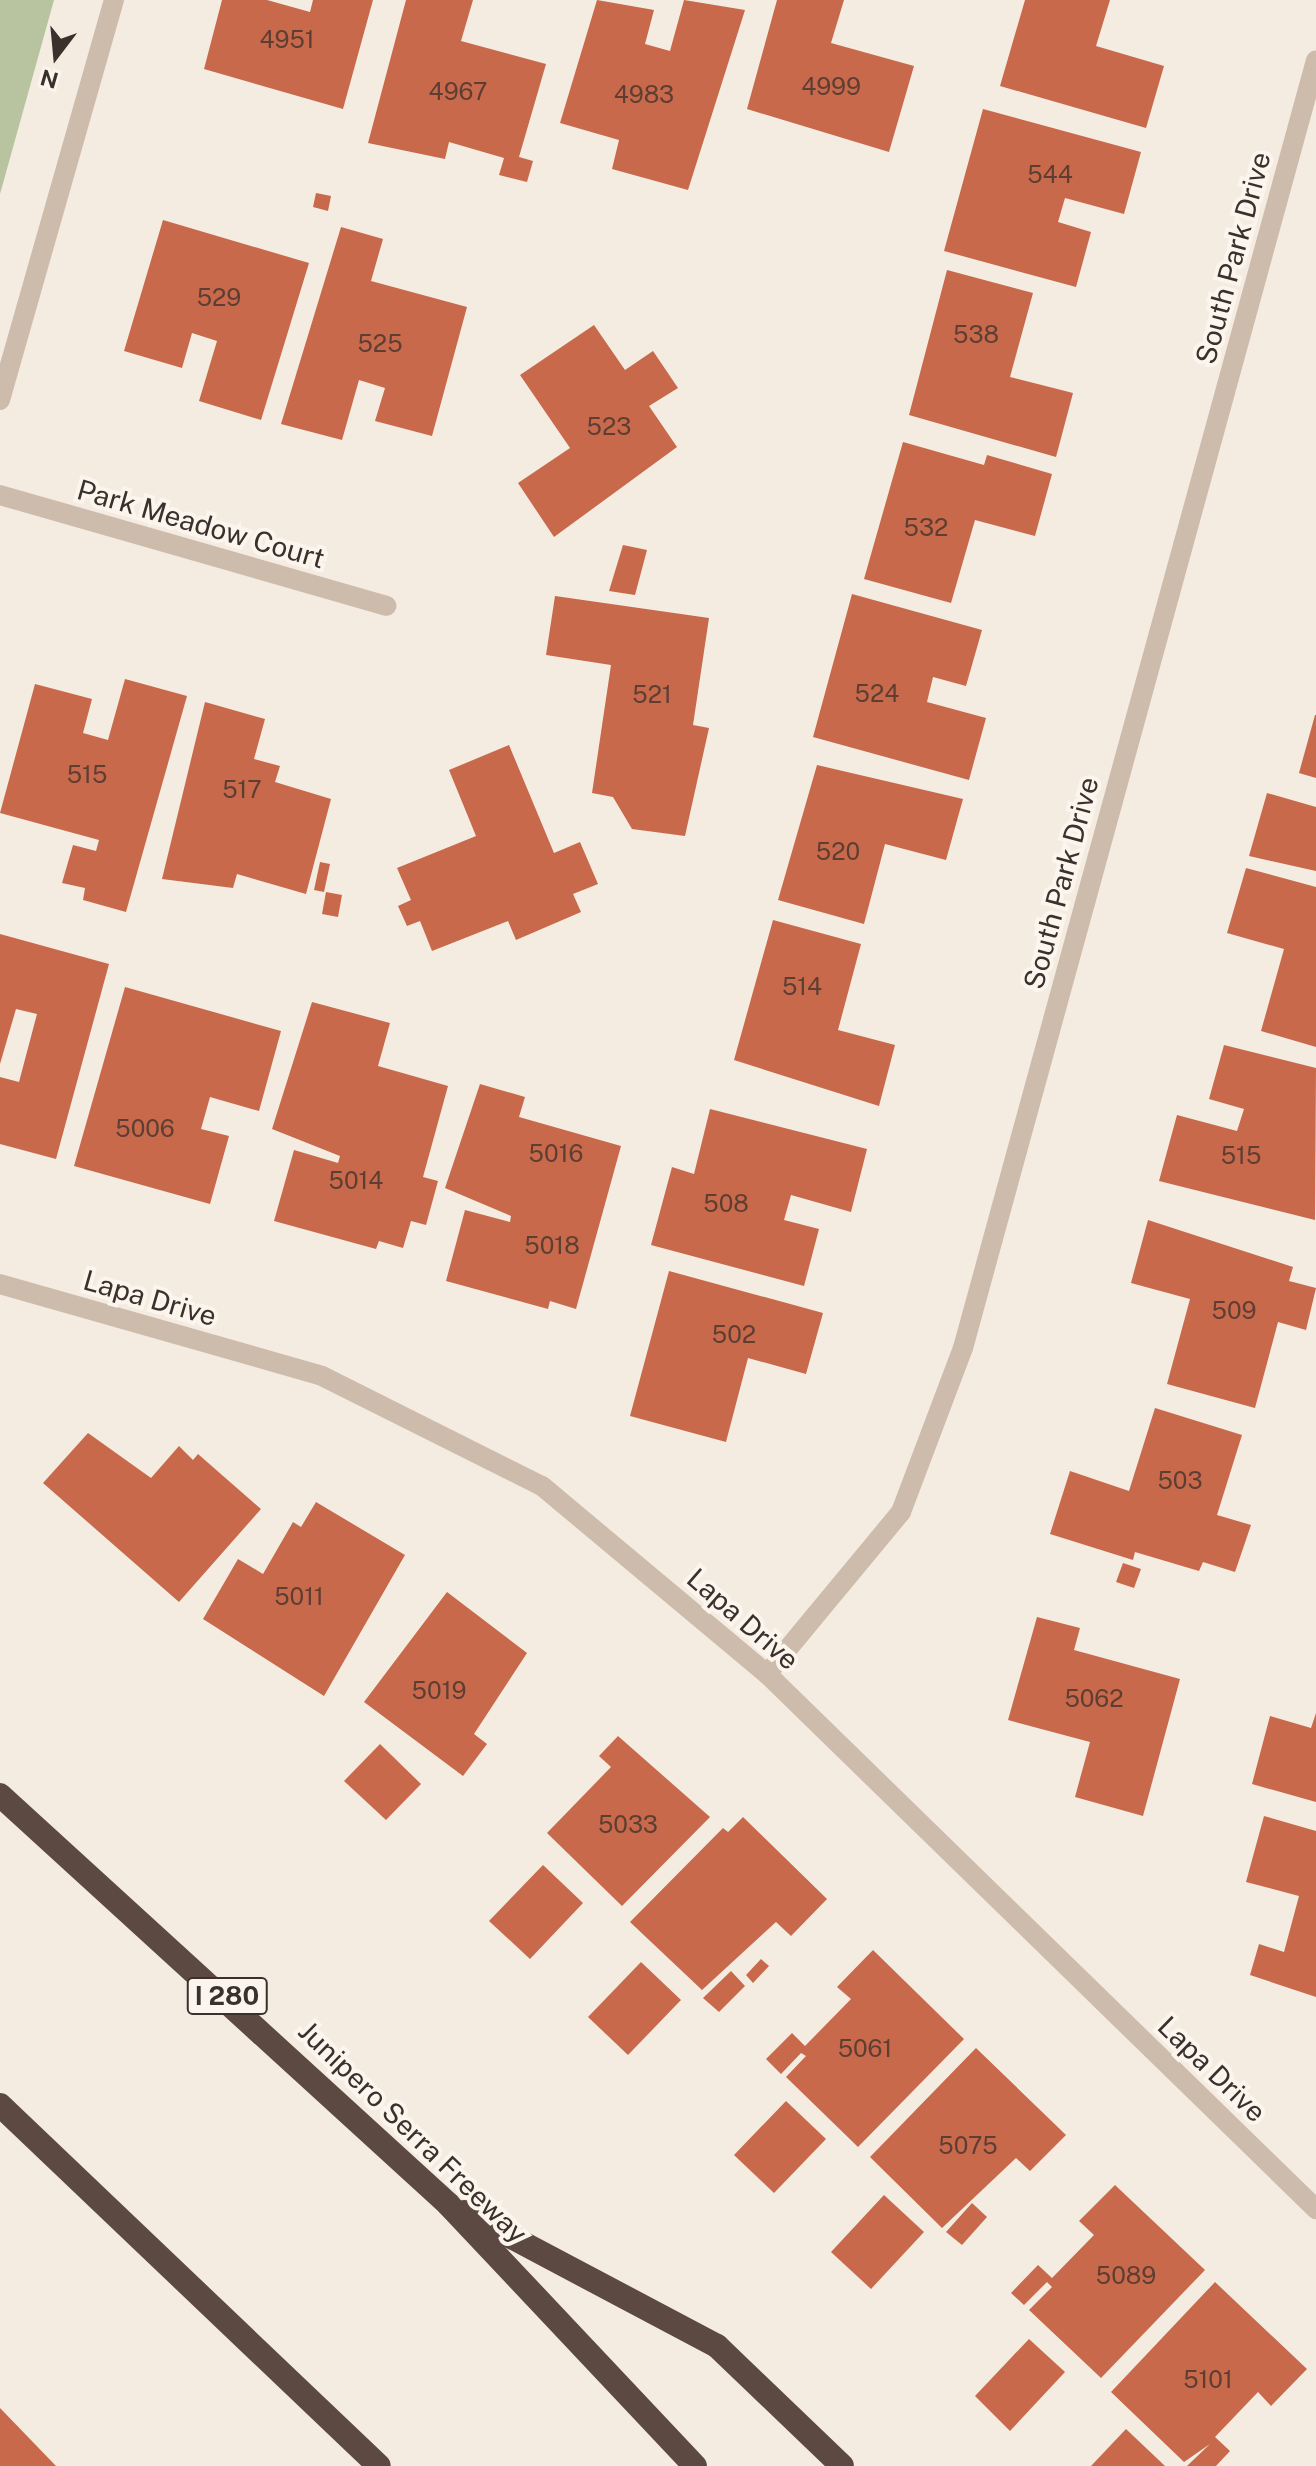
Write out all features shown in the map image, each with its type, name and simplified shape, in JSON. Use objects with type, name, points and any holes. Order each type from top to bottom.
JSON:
[{"type":"highway","name":"Junipero Serra Freeway","points":[[0,1795],[448,2204],[695,2466]]},
{"type":"highway","points":[[0,2105],[379,2466]]},
{"type":"highway","points":[[448,2204],[717,2346],[842,2466]]},
{"type":"street","points":[[0,400],[114,0]]},
{"type":"street","name":"South Park Drive","points":[[767,1674],[901,1512],[963,1348],[1316,60]]},
{"type":"street","name":"Park Meadow Court","points":[[0,495],[386,606]]},
{"type":"street","name":"Lapa Drive","points":[[0,1284],[322,1376],[542,1486],[767,1674],[1316,2209]]},
{"type":"green space","points":[[0,0],[54,0],[0,194]]},
{"type":"building","points":[[222,0],[267,0],[310,12],[313,0],[373,0],[343,109],[204,69]]},
{"type":"building","points":[[406,0],[473,0],[461,41],[546,64],[519,157],[533,161],[527,182],[499,175],[504,158],[449,142],[445,159],[368,143]]},
{"type":"building","points":[[597,0],[654,10],[645,44],[670,51],[684,0],[745,10],[688,190],[612,169],[619,140],[560,123]]},
{"type":"building","points":[[777,0],[844,0],[831,43],[914,66],[889,152],[747,109]]},
{"type":"building","points":[[1025,0],[1110,0],[1096,46],[1164,66],[1146,128],[1000,86]]},
{"type":"building","points":[[983,109],[1141,152],[1124,214],[1065,198],[1058,222],[1091,232],[1076,287],[944,251]]},
{"type":"building","points":[[316,193],[331,196],[328,211],[313,207]]},
{"type":"building","points":[[163,220],[309,263],[261,420],[199,401],[217,341],[192,333],[182,368],[124,351]]},
{"type":"building","points":[[341,227],[383,239],[371,281],[467,307],[432,436],[375,421],[385,388],[359,380],[342,440],[281,424]]},
{"type":"building","points":[[947,270],[1033,293],[1010,377],[1073,393],[1056,457],[909,415]]},
{"type":"building","points":[[594,325],[625,370],[653,351],[678,388],[649,406],[677,447],[554,537],[518,483],[570,448],[520,375]]},
{"type":"building","points":[[903,442],[984,465],[987,455],[1052,474],[1035,536],[975,520],[951,603],[864,579]]},
{"type":"building","points":[[623,545],[647,550],[635,595],[609,591]]},
{"type":"building","points":[[852,594],[982,630],[966,686],[933,677],[927,702],[986,718],[969,780],[813,737]]},
{"type":"building","points":[[555,596],[709,618],[693,725],[709,728],[685,836],[632,829],[613,797],[592,793],[611,665],[546,655]]},
{"type":"building","points":[[125,679],[187,696],[126,912],[83,900],[85,888],[62,883],[73,845],[96,851],[99,840],[0,813],[35,684],[92,699],[83,733],[108,740]]},
{"type":"building","points":[[205,702],[265,719],[254,759],[280,766],[275,782],[331,799],[306,894],[237,874],[233,888],[162,879]]},
{"type":"building","points":[[1316,715],[1316,778],[1299,773]]},
{"type":"building","points":[[509,745],[554,853],[580,842],[598,884],[573,894],[581,912],[516,940],[508,921],[432,951],[420,921],[407,926],[398,906],[411,900],[397,868],[476,836],[449,770]]},
{"type":"building","points":[[817,765],[963,799],[946,860],[885,844],[864,924],[778,900]]},
{"type":"building","points":[[1267,793],[1316,807],[1316,871],[1249,856]]},
{"type":"building","points":[[320,862],[330,864],[324,892],[314,890]]},
{"type":"building","points":[[1246,868],[1316,887],[1316,1047],[1261,1031],[1284,949],[1227,933]]},
{"type":"building","points":[[326,892],[342,895],[338,917],[322,914]]},
{"type":"building","points":[[773,920],[861,944],[838,1030],[895,1045],[879,1106],[734,1060]]},
{"type":"building","points":[[0,934],[109,964],[56,1159],[0,1144],[0,1077],[19,1082],[37,1014],[16,1009],[0,1064]]},
{"type":"building","points":[[125,987],[281,1031],[259,1111],[210,1097],[201,1129],[229,1136],[210,1204],[74,1166]]},
{"type":"building","points":[[312,1002],[390,1023],[378,1066],[448,1086],[423,1177],[438,1181],[426,1225],[411,1221],[403,1248],[379,1241],[376,1249],[274,1221],[294,1150],[338,1163],[340,1156],[272,1129]]},
{"type":"building","points":[[1224,1045],[1316,1068],[1315,1220],[1159,1181],[1177,1115],[1237,1131],[1244,1109],[1209,1099]]},
{"type":"building","points":[[480,1084],[525,1097],[519,1117],[621,1146],[576,1309],[550,1301],[548,1309],[446,1281],[465,1210],[510,1222],[511,1216],[445,1188]]},
{"type":"building","points":[[710,1109],[867,1149],[851,1212],[791,1195],[784,1220],[819,1229],[804,1286],[651,1245],[672,1167],[694,1174]]},
{"type":"building","points":[[1148,1220],[1293,1267],[1289,1281],[1316,1288],[1306,1330],[1278,1322],[1255,1408],[1167,1384],[1190,1299],[1131,1283]]},
{"type":"building","points":[[669,1271],[823,1313],[806,1374],[748,1358],[726,1442],[630,1416]]},
{"type":"building","points":[[1155,1408],[1242,1435],[1217,1515],[1251,1525],[1235,1572],[1203,1562],[1199,1571],[1135,1552],[1133,1560],[1050,1534],[1070,1471],[1129,1491]]},
{"type":"building","points":[[88,1433],[151,1478],[179,1446],[193,1460],[198,1454],[261,1509],[179,1602],[43,1483]]},
{"type":"building","points":[[316,1502],[405,1555],[324,1696],[203,1619],[238,1559],[263,1574],[293,1522],[301,1527]]},
{"type":"building","points":[[1123,1563],[1141,1569],[1134,1588],[1116,1582]]},
{"type":"building","points":[[447,1592],[527,1653],[474,1734],[487,1744],[463,1776],[364,1702]]},
{"type":"building","points":[[1037,1617],[1080,1628],[1074,1650],[1180,1679],[1143,1816],[1075,1797],[1090,1742],[1008,1720]]},
{"type":"building","points":[[1316,1713],[1316,1802],[1252,1784],[1270,1716],[1311,1728]]},
{"type":"building","points":[[618,1736],[710,1817],[622,1906],[547,1833],[611,1767],[599,1756]]},
{"type":"building","points":[[380,1744],[421,1784],[386,1820],[344,1781]]},
{"type":"building","points":[[1264,1816],[1316,1831],[1316,1997],[1250,1975],[1259,1944],[1284,1952],[1299,1896],[1246,1882]]},
{"type":"building","points":[[743,1817],[827,1899],[791,1936],[776,1922],[702,1990],[630,1922],[723,1828],[728,1832]]},
{"type":"building","points":[[543,1865],[583,1903],[530,1959],[489,1921]]},
{"type":"building","points":[[873,1950],[964,2039],[858,2147],[786,2077],[806,2056],[801,2053],[781,2074],[766,2059],[792,2033],[805,2046],[851,1999],[837,1987]]},
{"type":"building","points":[[761,1959],[769,1966],[753,1983],[746,1975]]},
{"type":"building","points":[[641,1962],[681,2000],[628,2055],[588,2017]]},
{"type":"building","points":[[731,1971],[745,1986],[719,2012],[703,1998]]},
{"type":"building","points":[[976,2048],[1066,2135],[1030,2171],[1016,2158],[942,2228],[870,2157]]},
{"type":"building","points":[[786,2101],[826,2139],[774,2193],[734,2155]]},
{"type":"building","points":[[1115,2185],[1205,2270],[1101,2378],[1029,2310],[1052,2287],[1047,2282],[1024,2305],[1011,2293],[1038,2265],[1052,2278],[1094,2235],[1079,2221]]},
{"type":"building","points":[[884,2195],[924,2232],[871,2289],[831,2252]]},
{"type":"building","points":[[972,2203],[987,2217],[962,2245],[946,2232]]},
{"type":"building","points":[[1215,2282],[1307,2369],[1271,2406],[1258,2392],[1215,2437],[1230,2451],[1216,2466],[1187,2466],[1210,2444],[1184,2462],[1111,2392]]},
{"type":"building","points":[[1029,2339],[1065,2372],[1010,2431],[975,2396]]},
{"type":"building","points":[[0,2408],[56,2466],[0,2466]]},
{"type":"building","points":[[1126,2429],[1165,2466],[1091,2466]]}]
